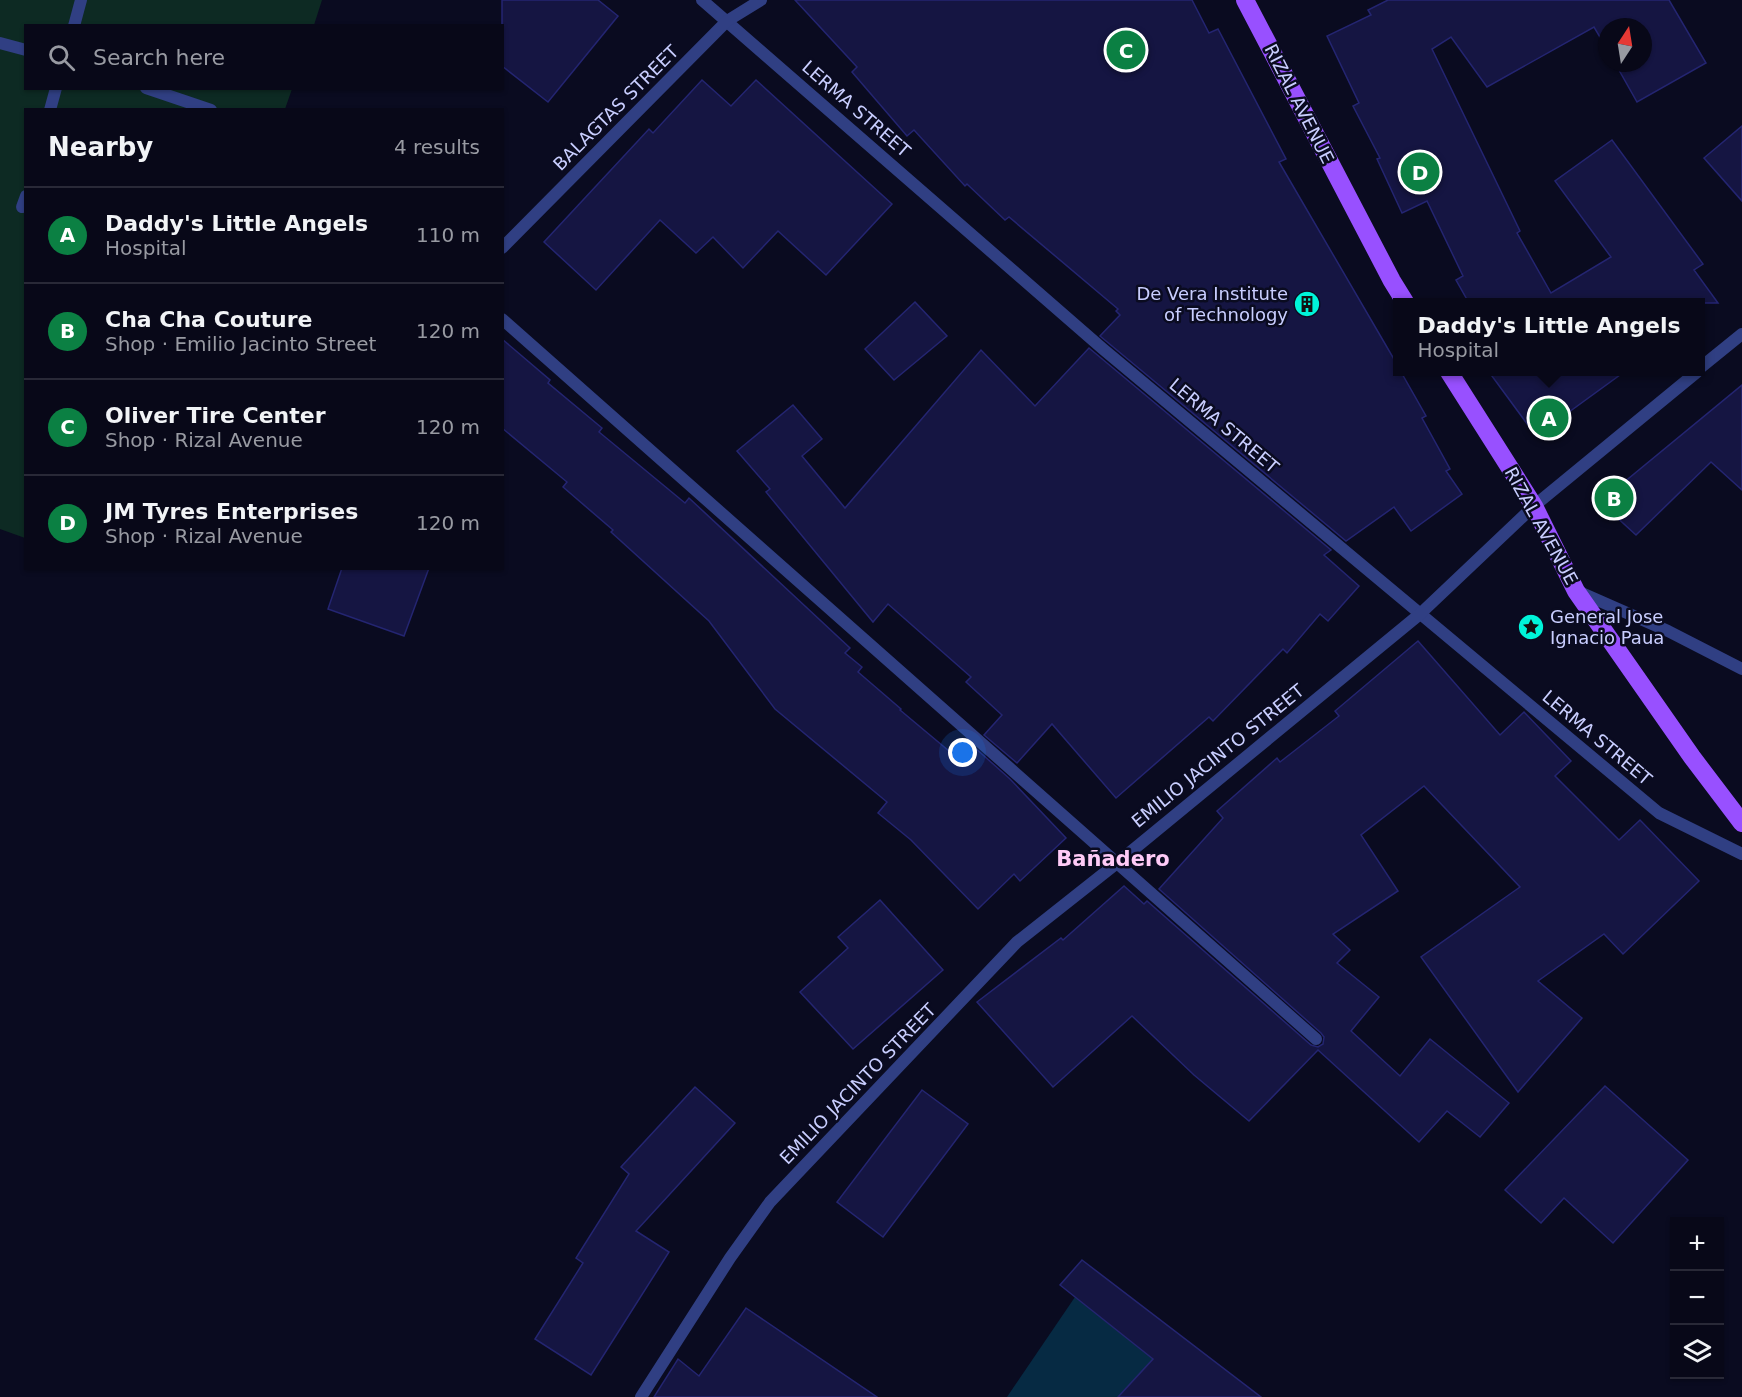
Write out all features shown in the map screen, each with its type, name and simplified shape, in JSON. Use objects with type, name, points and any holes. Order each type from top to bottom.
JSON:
[{"type":"main road","name":"RIZAL AVENUE","points":[[1245,0],[1402,298]]},
{"type":"main road","name":"RIZAL AVENUE","points":[[1452,376],[1534,506],[1576,591],[1692,757],[1742,823]]},
{"type":"street","points":[[75,24],[81,0]]},
{"type":"street","name":"LERMA STREET","points":[[702,0],[1103,349],[1659,813],[1742,854]]},
{"type":"street","name":"BALAGTAS STREET","points":[[504,246],[728,21],[761,0]]},
{"type":"street","points":[[0,43],[24,49]]},
{"type":"street","points":[[51,108],[55,90]]},
{"type":"street","points":[[152,90],[205,108]]},
{"type":"street","points":[[504,321],[1316,1039]]},
{"type":"street","points":[[1705,365],[1742,334]]},
{"type":"street","name":"EMILIO JACINTO STREET","points":[[640,1397],[730,1258],[770,1202],[1017,942],[1117,863],[1420,614],[1534,506],[1691,376]]},
{"type":"street","points":[[1576,591],[1668,632],[1742,669]]},
{"type":"green space","points":[[0,0],[322,0],[314,24],[24,24],[24,90],[292,90],[285,108],[24,108],[24,538],[0,529]]},
{"type":"water","points":[[1075,1297],[1153,1359],[1118,1397],[1007,1397]]},
{"type":"building","points":[[502,0],[598,0],[618,16],[548,102],[504,68],[504,24],[502,24]]},
{"type":"building","points":[[795,0],[1192,0],[1209,33],[1218,29],[1286,159],[1279,162],[1393,357],[1393,376],[1403,376],[1426,416],[1422,418],[1450,469],[1446,471],[1462,494],[1411,531],[1394,507],[1346,541],[1100,336],[1120,315],[1116,311],[1118,309],[1009,217],[1005,220],[967,184],[965,186],[914,130],[907,136],[852,72],[857,67]]},
{"type":"building","points":[[1388,0],[1669,0],[1706,63],[1637,102],[1620,72],[1652,72],[1652,18],[1598,18],[1598,34],[1594,27],[1487,87],[1451,37],[1432,49],[1520,231],[1517,233],[1551,293],[1611,257],[1555,181],[1612,140],[1703,264],[1694,270],[1718,303],[1705,303],[1705,298],[1466,298],[1456,280],[1463,276],[1427,201],[1402,213],[1377,159],[1380,158],[1353,106],[1359,103],[1327,36],[1371,15],[1368,10]]},
{"type":"building","points":[[702,80],[731,106],[756,80],[892,204],[826,275],[778,231],[743,268],[713,237],[696,253],[660,220],[596,290],[544,242],[649,129],[653,133]]},
{"type":"building","points":[[1742,126],[1742,201],[1704,158]]},
{"type":"building","points":[[915,302],[947,336],[894,380],[865,349]]},
{"type":"building","points":[[504,341],[550,380],[548,383],[602,428],[599,432],[685,503],[689,498],[850,648],[845,653],[862,667],[858,672],[900,710],[961,761],[974,747],[1010,779],[1066,838],[1020,881],[1014,874],[978,909],[911,840],[878,813],[887,802],[775,709],[709,621],[611,532],[613,530],[563,487],[567,482],[504,430]]},
{"type":"building","points":[[1089,348],[1331,550],[1324,555],[1359,586],[1328,621],[1320,614],[1287,653],[1283,649],[1213,721],[1209,717],[1116,798],[1052,724],[1017,763],[984,735],[1002,715],[966,682],[971,677],[888,604],[873,622],[766,492],[770,489],[737,451],[793,405],[822,439],[802,456],[845,508],[981,350],[1035,406]]},
{"type":"building","points":[[1492,376],[1618,376],[1536,436]]},
{"type":"building","points":[[1742,385],[1742,490],[1711,462],[1636,535],[1600,502]]},
{"type":"building","points":[[341,570],[428,570],[404,636],[328,609]]},
{"type":"building","points":[[1418,641],[1500,735],[1524,712],[1571,761],[1555,776],[1619,840],[1640,820],[1699,881],[1623,954],[1604,934],[1538,981],[1582,1018],[1518,1092],[1421,957],[1520,887],[1424,786],[1361,835],[1398,891],[1333,934],[1350,950],[1337,963],[1379,997],[1351,1031],[1400,1076],[1430,1039],[1509,1103],[1480,1137],[1447,1111],[1419,1142],[1318,1050],[1249,1121],[1194,1075],[1132,1016],[1053,1087],[977,1002],[1061,938],[1063,940],[1124,886],[1144,904],[1147,901],[1311,1045],[1318,1047],[1323,1044],[1324,1037],[1321,1033],[1159,889],[1223,818],[1217,811],[1277,758],[1280,762],[1339,716],[1335,711]]},
{"type":"building","points":[[880,900],[943,970],[853,1049],[800,992],[848,948],[838,937]]},
{"type":"building","points":[[1605,1086],[1688,1160],[1613,1243],[1564,1198],[1541,1223],[1505,1190]]},
{"type":"building","points":[[695,1087],[735,1123],[636,1231],[669,1252],[591,1375],[535,1339],[583,1263],[576,1258],[629,1174],[621,1167]]},
{"type":"building","points":[[922,1090],[968,1124],[883,1237],[837,1202]]},
{"type":"building","points":[[1082,1260],[1261,1397],[1118,1397],[1153,1359],[1060,1285]]},
{"type":"building","points":[[746,1308],[877,1397],[654,1397],[678,1359],[699,1376]]},
{"type":"place","name":"Oliver Tire Center","points":[[1126,50]]},
{"type":"place","name":"JM Tyres Enterprises","points":[[1420,172]]},
{"type":"place","name":"De Vera Institute of Technology","points":[[1307,304]]},
{"type":"place","name":"Daddy's Little Angels","points":[[1549,418]]},
{"type":"place","name":"Cha Cha Couture","points":[[1614,498]]},
{"type":"place","name":"General Jose Ignacio Paua","points":[[1531,627]]},
{"type":"district","name":"Bañadero","points":[[1113,859]]}]
